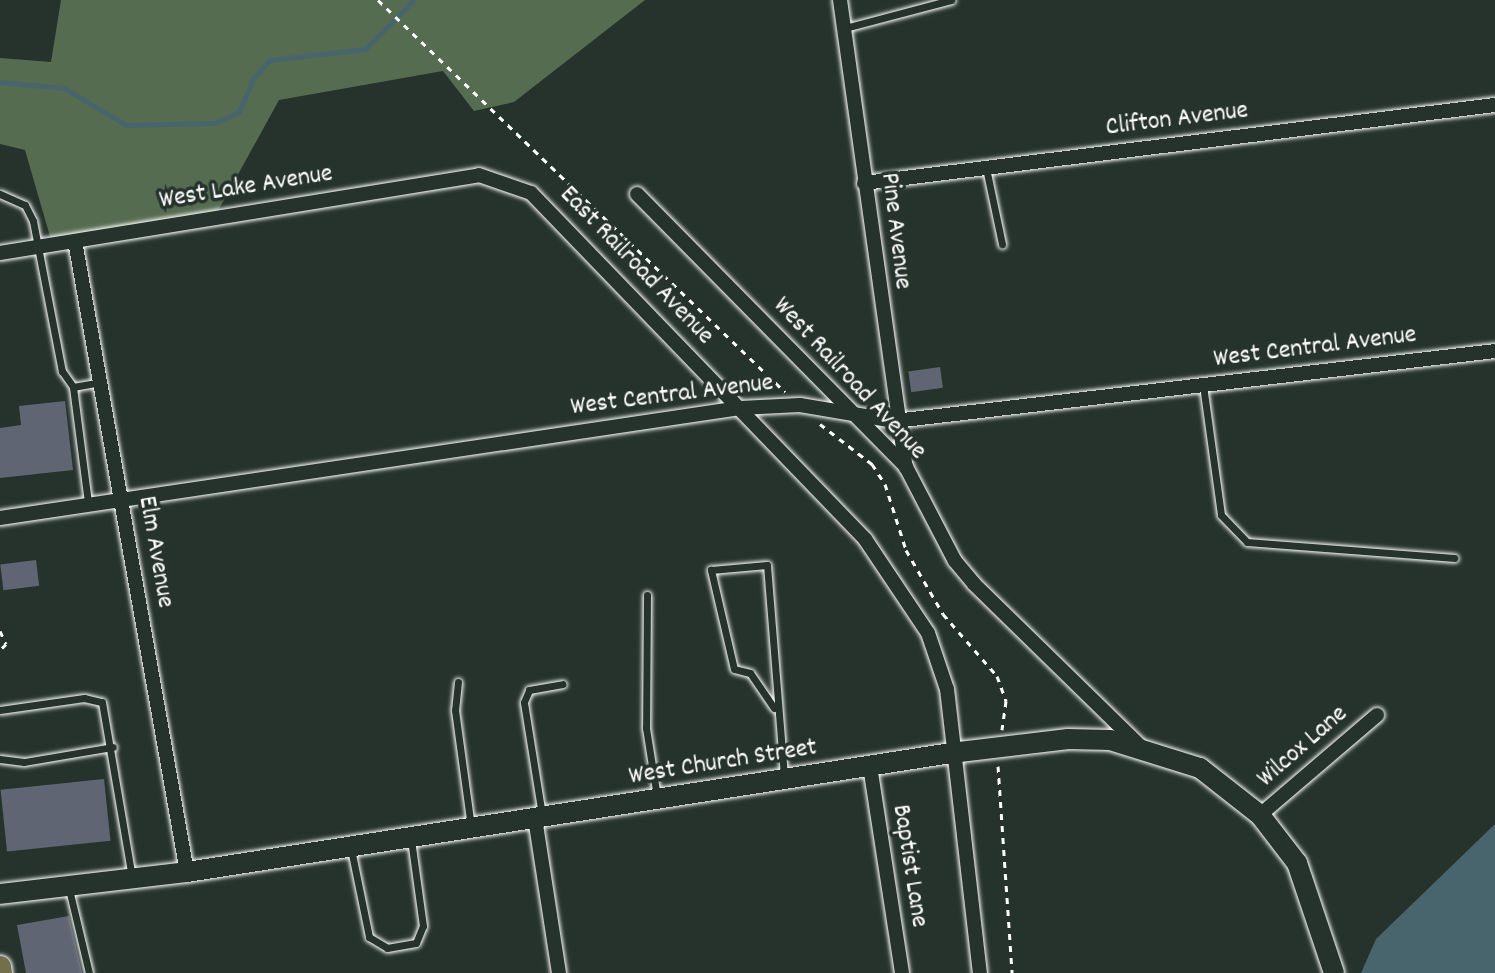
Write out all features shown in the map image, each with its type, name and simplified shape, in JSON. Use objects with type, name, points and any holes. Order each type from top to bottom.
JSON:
[{"type":"main road","name":"West Church Street","points":[[0,894],[132,880],[951,753],[1068,739],[1141,747],[1200,768],[1260,815],[1302,875],[1334,973]]},
{"type":"main road","points":[[0,967],[1,973]]},
{"type":"street","name":"Pine Avenue","points":[[840,0],[895,421],[906,467]]},
{"type":"street","name":"Clifton Avenue","points":[[864,183],[1495,105]]},
{"type":"street","name":"West Lake Avenue","points":[[0,253],[479,175],[500,180]]},
{"type":"street","name":"East Railroad Avenue","points":[[500,180],[531,193],[558,217],[865,539],[902,590],[928,633],[947,689],[951,753],[980,973]]},
{"type":"street","name":"West Railroad Avenue","points":[[637,194],[906,467],[955,561],[974,584],[1141,747]]},
{"type":"street","name":"Elm Avenue","points":[[75,241],[187,872]]},
{"type":"street","name":"West Central Avenue","points":[[0,518],[740,408],[800,405],[895,421],[1495,351]]},
{"type":"street","name":"Wilcox Lane","points":[[1260,815],[1377,715]]},
{"type":"street","name":"Baptist Lane","points":[[870,766],[902,973]]},
{"type":"street","points":[[539,818],[559,973]]},
{"type":"lane","points":[[844,28],[951,0]]},
{"type":"lane","points":[[986,168],[1002,244]]},
{"type":"lane","points":[[0,194],[25,205],[40,246],[62,371],[73,387],[88,503]]},
{"type":"lane","points":[[73,387],[101,382]]},
{"type":"lane","points":[[1203,385],[1221,515],[1247,542],[1454,558]]},
{"type":"lane","points":[[774,708],[750,673],[734,669],[711,570],[767,565],[778,671],[774,708],[784,780]]},
{"type":"lane","points":[[647,595],[646,728],[657,800]]},
{"type":"lane","points":[[458,682],[455,710],[471,829]]},
{"type":"lane","points":[[539,818],[525,695],[562,684]]},
{"type":"lane","points":[[0,710],[94,698],[106,707],[132,880]]},
{"type":"lane","points":[[0,759],[24,762],[113,747]]},
{"type":"lane","points":[[351,847],[369,937],[387,948],[416,943],[423,926],[411,838]]},
{"type":"lane","points":[[69,889],[89,973]]},
{"type":"path","points":[[378,0],[435,56]]},
{"type":"path","points":[[0,631],[6,644],[0,650]]},
{"type":"green space","points":[[61,0],[645,0],[514,102],[474,111],[443,71],[279,100],[214,218],[51,240],[25,150],[0,144],[0,58],[51,62]]},
{"type":"water","points":[[1495,824],[1495,973],[1361,973],[1376,939]]},
{"type":"building","points":[[940,367],[943,388],[911,392],[908,371]]},
{"type":"building","points":[[65,401],[73,470],[0,478],[0,428],[21,425],[19,406]]},
{"type":"building","points":[[36,560],[39,586],[3,590],[0,564]]},
{"type":"building","points":[[104,779],[110,841],[7,852],[1,790]]},
{"type":"building","points":[[69,916],[82,973],[26,973],[17,925]]},
{"type":"waterway","points":[[0,82],[64,88],[126,125],[215,123],[239,112],[254,77],[270,60],[365,49],[414,0]]}]
